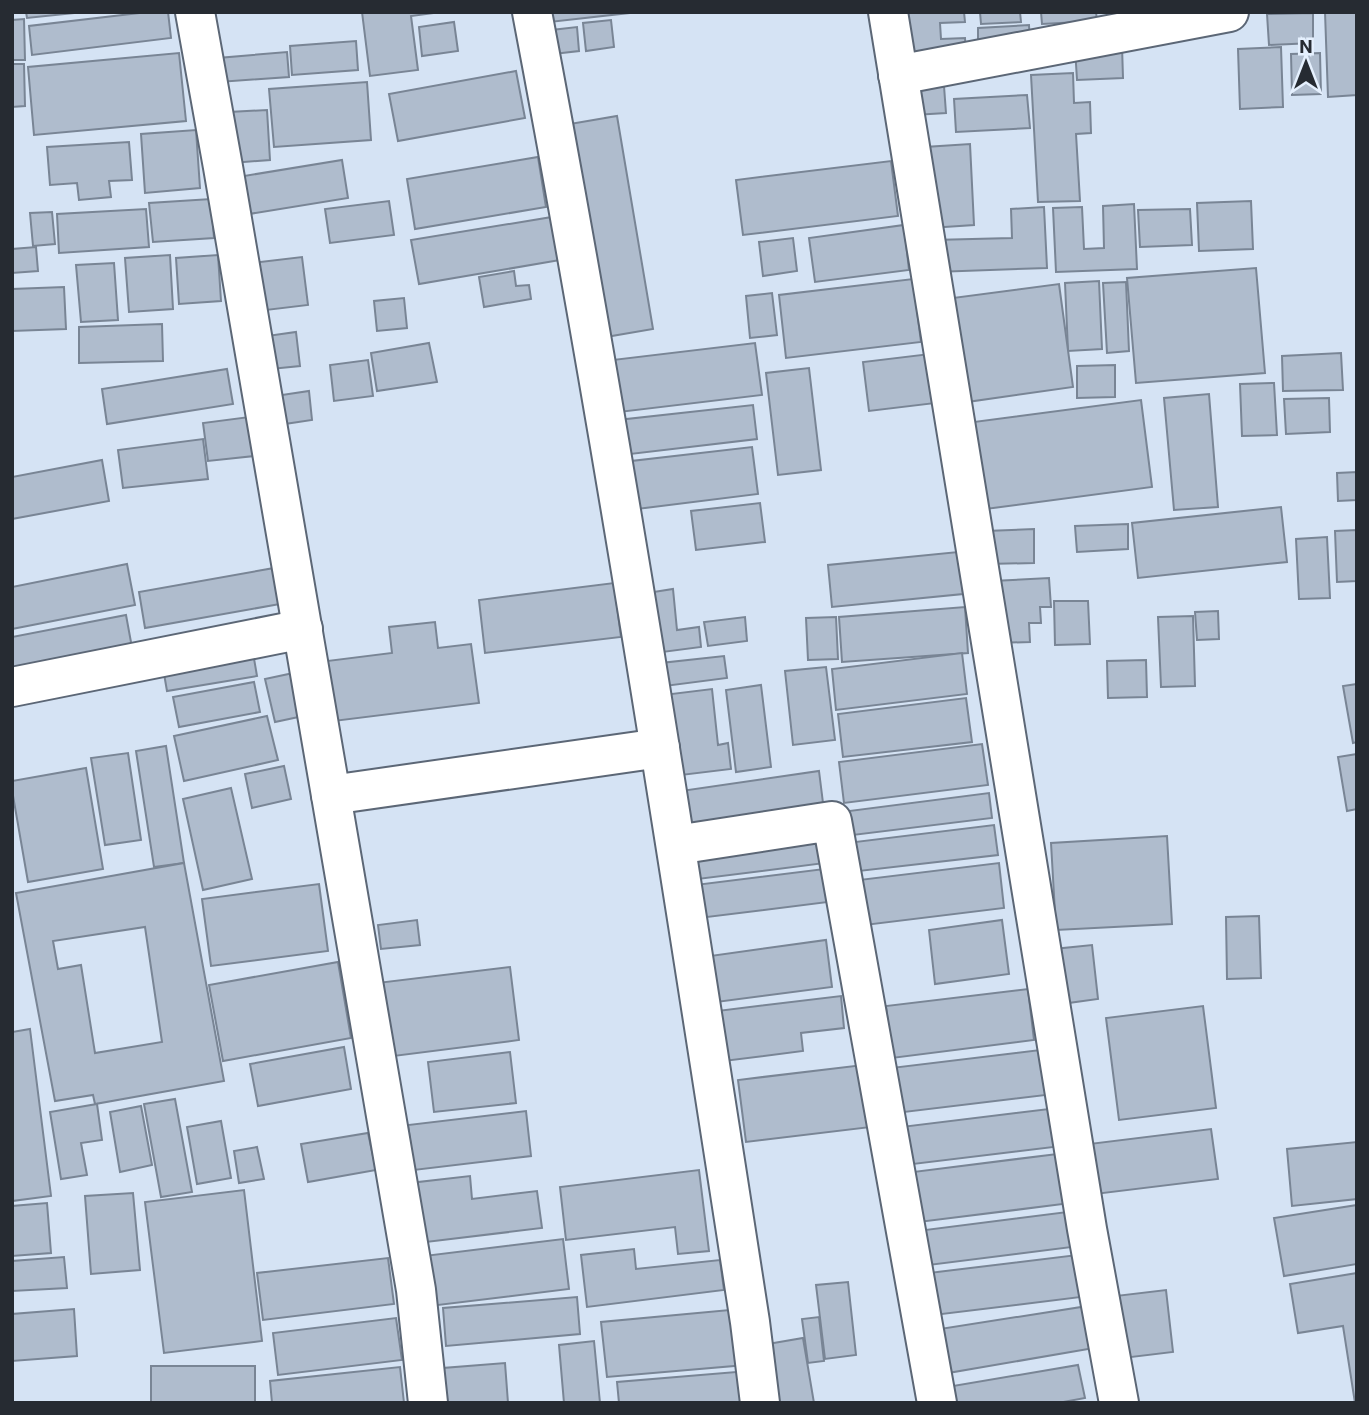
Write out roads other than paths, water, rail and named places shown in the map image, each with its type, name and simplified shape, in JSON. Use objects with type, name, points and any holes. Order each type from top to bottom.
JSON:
[{"type":"street","points":[[195,12],[416,1290],[428,1403]]},
{"type":"street","points":[[532,12],[568,201],[676,845],[750,1322],[760,1403]]},
{"type":"street","points":[[888,12],[1085,1215],[1119,1403]]},
{"type":"street","points":[[898,75],[1230,12]]},
{"type":"street","points":[[12,687],[303,629]]},
{"type":"street","points":[[331,795],[660,748]]},
{"type":"street","points":[[676,845],[832,821],[937,1403]]}]
